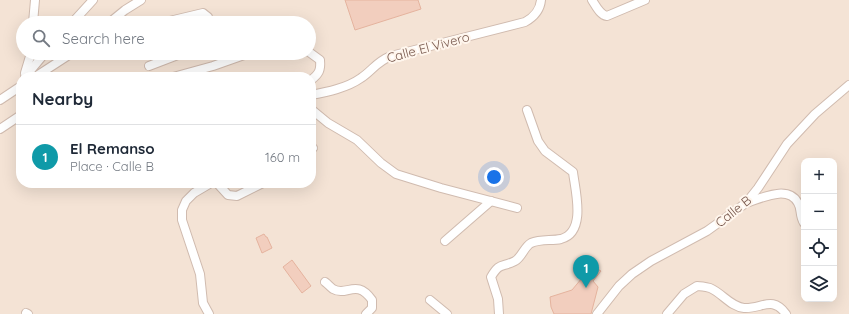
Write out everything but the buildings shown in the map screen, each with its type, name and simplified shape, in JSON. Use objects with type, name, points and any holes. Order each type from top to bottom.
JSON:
[{"type":"street","points":[[34,16],[35,0]]},
{"type":"street","points":[[78,16],[93,0]]},
{"type":"street","points":[[118,16],[141,0]]},
{"type":"street","name":"Calle El Vivero","points":[[316,94],[352,83],[362,77],[381,60],[391,56],[525,22],[533,17],[537,12],[541,0]]},
{"type":"street","points":[[592,0],[600,12],[605,16],[611,15],[644,0]]},
{"type":"street","points":[[191,16],[203,13],[207,16]]},
{"type":"street","points":[[316,56],[320,60],[321,68],[316,76]]},
{"type":"street","points":[[25,72],[29,60]]},
{"type":"street","points":[[28,72],[39,60]]},
{"type":"street","points":[[43,72],[61,60]]},
{"type":"street","points":[[149,66],[165,60]]},
{"type":"street","points":[[191,72],[230,60]]},
{"type":"street","name":"Calle B","points":[[597,314],[619,286],[632,274],[651,261],[707,231],[746,203],[758,188],[787,144],[815,114],[849,85]]},
{"type":"street","points":[[0,100],[16,88]]},
{"type":"street","points":[[499,314],[498,299],[491,277],[496,268],[515,260],[529,244],[540,240],[562,239],[570,234],[575,226],[578,210],[573,172],[545,150],[538,140],[527,110]]},
{"type":"street","points":[[316,113],[328,123],[357,140],[381,163],[396,174],[441,188],[517,208]]},
{"type":"street","points":[[0,129],[16,118]]},
{"type":"street","points":[[202,188],[194,193],[186,202],[182,210],[182,220],[200,274],[203,303],[209,314]]},
{"type":"street","points":[[221,188],[228,195],[237,196],[253,188]]},
{"type":"street","points":[[746,203],[777,194],[788,194],[795,198],[799,204],[801,218]]},
{"type":"street","points":[[445,241],[491,201]]},
{"type":"street","points":[[325,282],[333,289],[360,289],[367,292],[372,300],[372,308],[366,314]]},
{"type":"street","points":[[667,314],[684,294],[697,286],[710,288],[734,304],[743,308],[766,303],[778,305],[786,314]]},
{"type":"street","points":[[430,300],[447,314]]},
{"type":"shaded area","points":[[0,0],[849,0],[849,314],[0,314]]},
{"type":"place","name":"El Remanso","points":[[586,288]]}]
